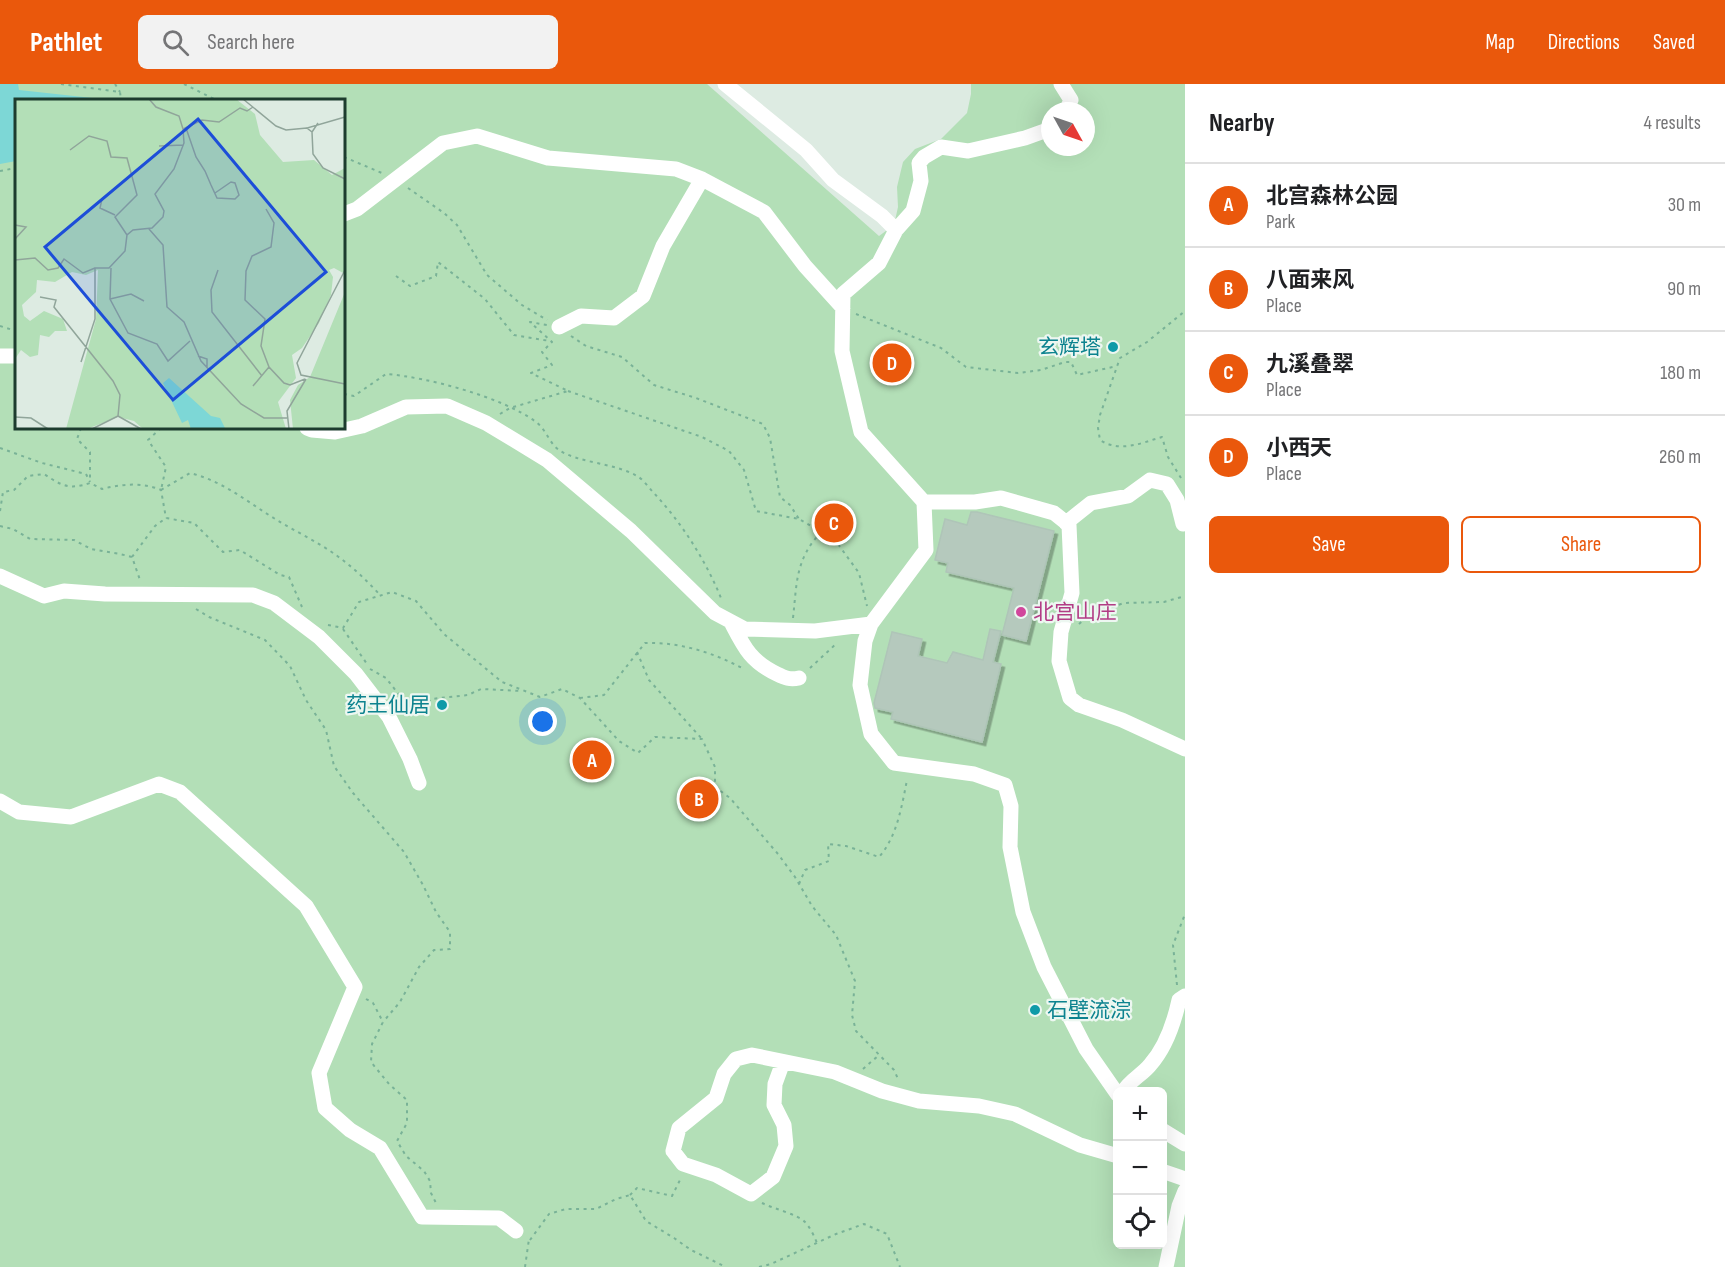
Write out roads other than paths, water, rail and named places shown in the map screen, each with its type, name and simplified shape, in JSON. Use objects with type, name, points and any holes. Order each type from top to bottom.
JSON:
[{"type":"street","points":[[725,84],[806,150],[833,180],[882,216],[896,230]]},
{"type":"street","points":[[1061,84],[1070,102]]},
{"type":"street","points":[[310,429],[335,432],[362,426],[406,407],[447,406],[486,423],[547,460],[631,531],[715,613],[731,622],[745,629],[815,631],[863,625],[926,550],[924,502],[861,432],[842,351],[843,294],[879,263],[896,230],[913,211],[921,181],[919,163],[924,157],[942,147],[968,151],[1041,132]]},
{"type":"street","points":[[345,214],[357,209],[443,143],[477,136],[548,158],[676,169],[702,179],[764,212],[805,266],[843,308]]},
{"type":"street","points":[[559,327],[581,316],[614,318],[643,296],[663,246],[702,179]]},
{"type":"street","points":[[1066,524],[1091,503],[1128,495],[1150,480],[1167,484],[1177,500],[1184,524]]},
{"type":"street","points":[[924,502],[975,502],[1001,498],[1054,513],[1069,525],[1072,593],[1060,639],[1059,661],[1070,698],[1079,705],[1122,720],[1185,749]]},
{"type":"street","points":[[0,576],[44,596],[64,591],[253,595],[274,603],[324,631],[363,671],[389,717],[419,783]]},
{"type":"street","points":[[731,622],[746,651],[761,666],[791,680],[799,678]]},
{"type":"street","points":[[863,625],[865,641],[860,685],[872,734],[894,763],[975,774],[1005,785],[1011,806],[1010,847],[1023,912],[1044,967],[1086,1049],[1113,1088]]},
{"type":"street","points":[[0,801],[19,812],[71,816],[159,784],[180,792],[306,906],[355,987],[319,1073],[325,1108],[350,1130],[380,1148],[422,1217],[499,1218],[516,1231]]},
{"type":"street","points":[[1126,1087],[1149,1067],[1160,1053],[1182,998]]},
{"type":"street","points":[[783,1062],[775,1084],[774,1105],[784,1125],[786,1146],[773,1177],[751,1194],[716,1175],[683,1164],[673,1151],[679,1128],[716,1098],[724,1074],[736,1059],[752,1056],[835,1072],[882,1091],[919,1101],[979,1106],[1015,1114],[1080,1145],[1113,1154]]},
{"type":"street","points":[[1167,1133],[1185,1144]]},
{"type":"street","points":[[1167,1173],[1185,1179]]},
{"type":"street","points":[[1166,1267],[1179,1206],[1185,1191]]},
{"type":"water","points":[[0,84],[18,84],[19,90],[102,99],[15,99],[15,161],[0,164]]},
{"type":"place","name":"玄辉塔","points":[[1113,347]]},
{"type":"place","name":"小西天","points":[[892,363]]},
{"type":"place","name":"九溪叠翠","points":[[834,523]]},
{"type":"place","name":"北宫山庄","points":[[1021,612]]},
{"type":"place","name":"药王仙居","points":[[442,705]]},
{"type":"place","name":"北宫森林公园","points":[[592,760]]},
{"type":"place","name":"八面来风","points":[[699,799]]},
{"type":"place","name":"石壁流淙","points":[[1035,1010]]}]
